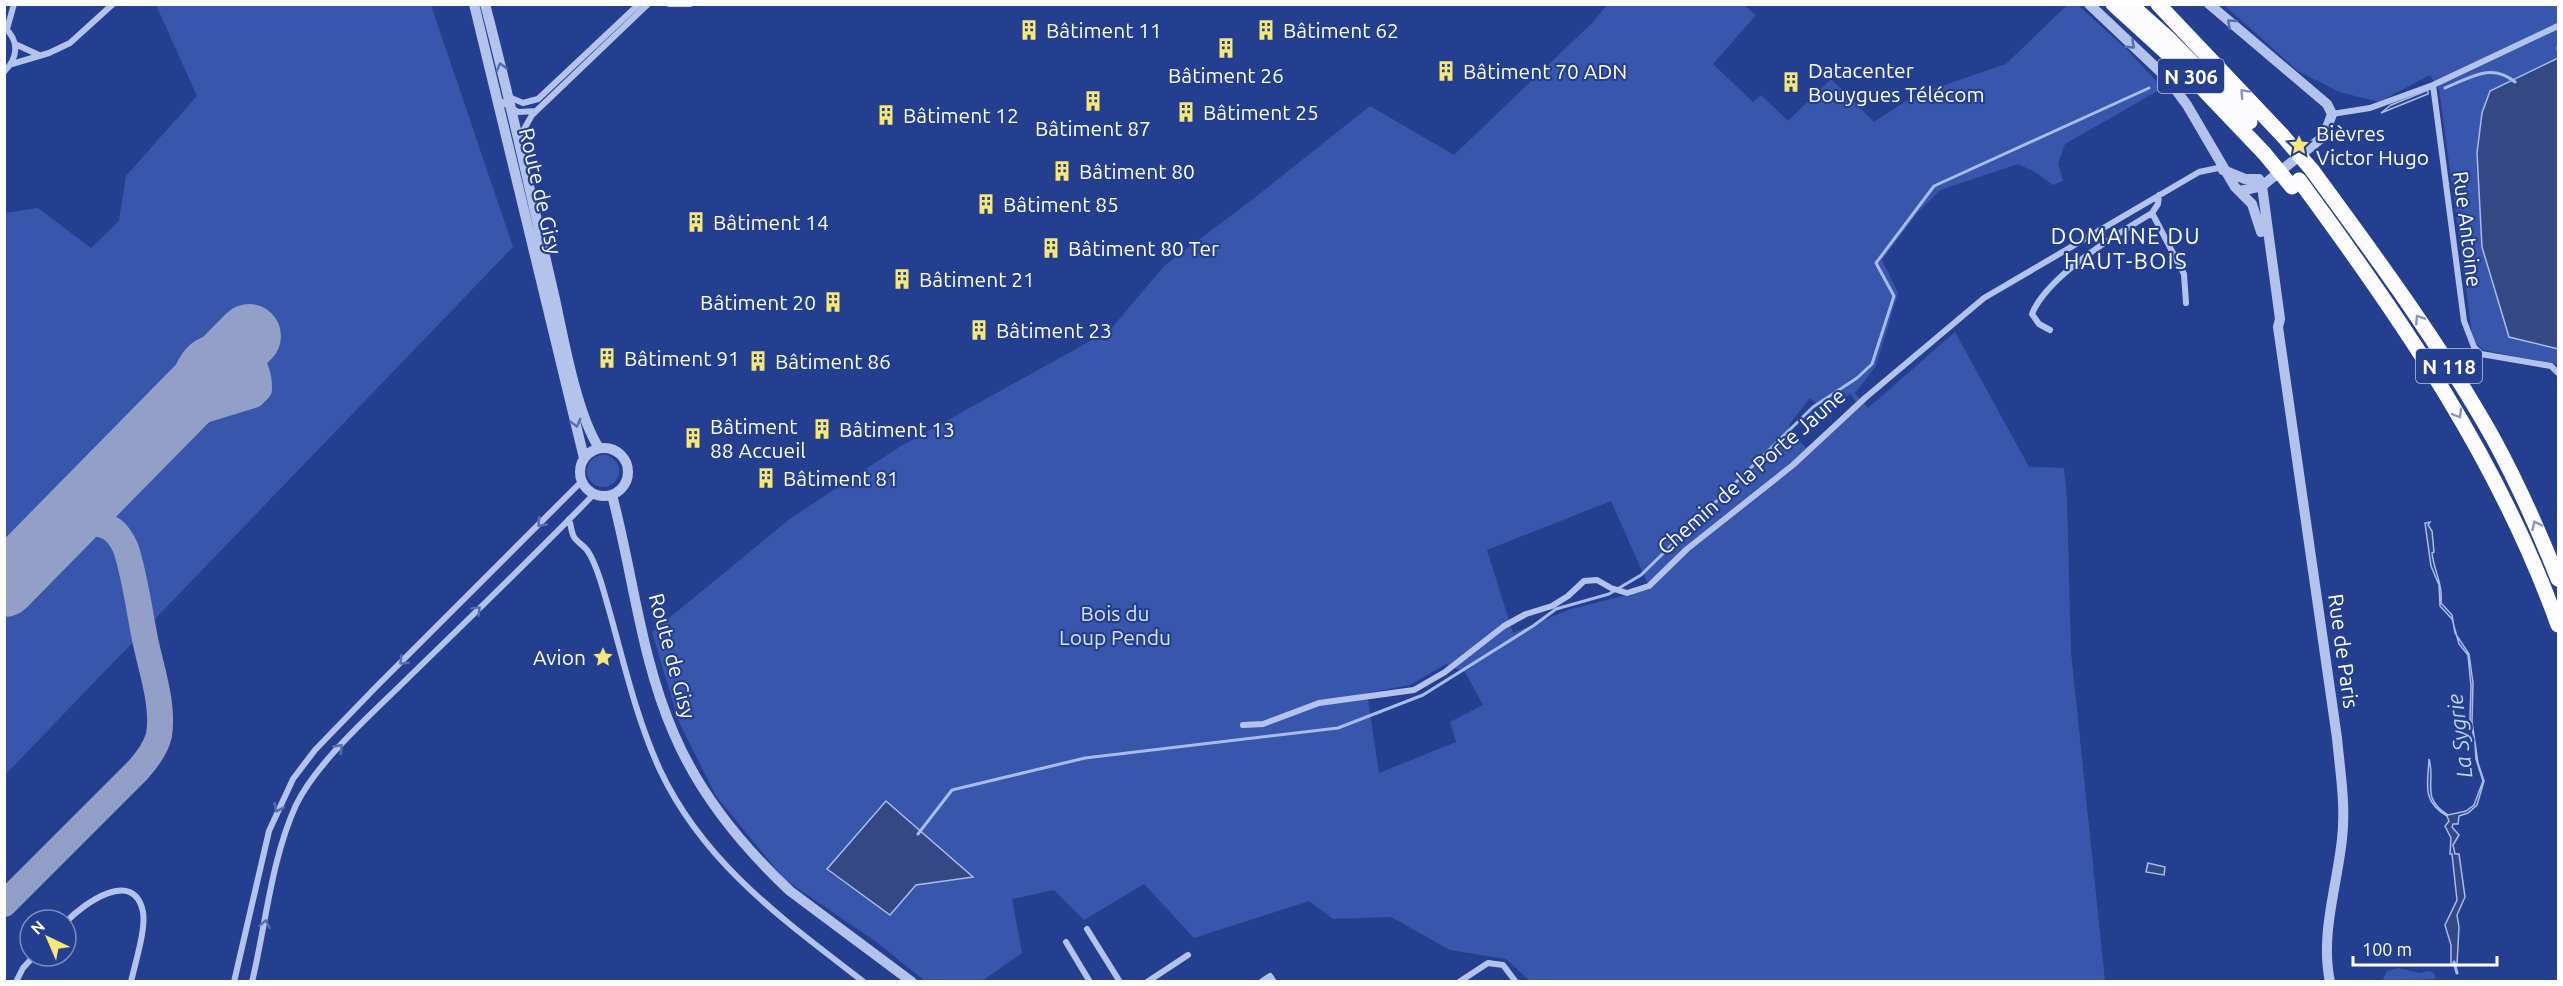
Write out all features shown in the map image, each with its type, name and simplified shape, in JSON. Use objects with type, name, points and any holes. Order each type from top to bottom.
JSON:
[{"type":"highway","name":"N 306","points":[[2113,4],[2268,150]]},
{"type":"highway","name":"N 118","points":[[2130,4],[2220,90],[2344,242],[2394,312],[2476,446],[2531,553],[2559,625]]},
{"type":"highway","name":"N 118","points":[[2158,4],[2283,136],[2312,170],[2408,303],[2466,392],[2518,487],[2559,579]]},
{"type":"street","points":[[4,72],[15,57],[15,44],[6,28],[14,4]]},
{"type":"street","points":[[12,64],[70,43],[113,4]]},
{"type":"street","name":"Route de Gisy","points":[[474,4],[504,98],[512,110],[565,344],[588,430],[599,448]]},
{"type":"street","name":"Route de Gisy","points":[[485,4],[584,458]]},
{"type":"street","points":[[504,98],[523,103],[538,99],[639,4]]},
{"type":"street","points":[[518,138],[536,111],[648,4]]},
{"type":"street","points":[[669,4],[690,4]]},
{"type":"street","name":"Rue de Paris","points":[[2089,4],[2167,78],[2187,105],[2223,170],[2252,204],[2260,226],[2274,320],[2278,327],[2337,738],[2343,800],[2340,854],[2327,933],[2327,965],[2330,981]]},
{"type":"street","points":[[2209,4],[2327,104],[2332,114],[2328,133],[2260,183],[2240,191]]},
{"type":"street","points":[[2332,114],[2370,108],[2433,85],[2559,26]]},
{"type":"street","points":[[15,44],[39,55]]},
{"type":"street","name":"Rue Antoine","points":[[2433,85],[2464,321],[2474,347],[2481,354],[2551,366],[2559,373]]},
{"type":"street","points":[[512,110],[536,111]]},
{"type":"street","name":"Chemin de la Porte Jaune","points":[[1243,725],[1263,724],[1319,703],[1414,690],[1445,672],[1504,626],[1526,614],[1552,606],[1568,596],[1584,581],[1596,580],[1627,593],[1649,586],[1687,549],[1793,465],[1865,398],[1984,298],[2199,172],[2218,168],[2223,170]]},
{"type":"street","points":[[2223,170],[2260,183]]},
{"type":"street","points":[[2240,191],[2246,179]]},
{"type":"street","name":"Rue de Paris","points":[[2260,183],[2280,319],[2278,327]]},
{"type":"street","points":[[2050,330],[2039,324],[2032,314],[2043,296],[2087,255],[2152,213],[2158,204],[2159,195]]},
{"type":"street","points":[[2152,213],[2184,274],[2186,303]]},
{"type":"street","points":[[599,448],[618,452],[627,464],[627,479],[624,486],[612,495],[594,494],[582,481],[580,469],[584,458],[599,448]]},
{"type":"street","points":[[234,981],[269,831],[293,779],[315,750],[376,687],[582,481]]},
{"type":"street","points":[[252,981],[284,837],[297,805],[312,781],[328,760],[388,698],[594,494]]},
{"type":"street","name":"Route de Gisy","points":[[612,495],[657,687],[674,734],[705,792],[723,820],[790,891],[912,981]]},
{"type":"street","points":[[570,519],[574,537],[588,551],[600,576],[624,673],[648,739],[661,771],[688,817],[726,867],[770,910],[864,981]]},
{"type":"street","points":[[78,909],[118,889],[130,891],[137,897],[143,912],[142,928],[131,981]]},
{"type":"street","points":[[1087,929],[1120,981]]},
{"type":"street","points":[[1066,942],[1090,981]]},
{"type":"street","points":[[1147,981],[1188,955]]},
{"type":"street","points":[[1459,981],[1488,963],[1503,965],[1516,981]]},
{"type":"street","points":[[1261,981],[1270,976],[1274,981]]},
{"type":"green space","points":[[156,5],[431,5],[513,247],[5,775],[5,213],[38,208],[91,248],[119,221],[126,176],[197,96]]},
{"type":"green space","name":"Bois du Loup Pendu","points":[[1607,5],[1744,5],[1756,15],[1713,64],[1753,102],[1761,95],[1788,121],[1831,79],[1874,122],[1915,95],[2006,64],[2067,5],[2078,5],[2126,49],[2163,88],[2065,144],[2058,163],[2063,181],[2053,185],[2035,172],[2018,164],[1940,190],[1918,212],[1882,260],[1898,293],[1876,366],[1855,393],[1868,408],[1955,332],[2029,467],[2064,468],[2067,498],[2071,652],[2105,981],[1530,981],[1506,959],[1450,950],[1391,917],[1333,919],[1309,901],[1194,938],[1144,884],[1084,920],[1054,890],[1012,899],[1022,953],[982,981],[925,981],[875,941],[784,879],[716,796],[679,722],[652,632],[791,518],[901,446],[1110,330],[1165,265],[1370,106],[1454,155],[1593,22]],"holes":[[[1850,394],[1857,403],[1806,448],[1791,432],[1789,425],[1810,398],[1828,412]],[[1611,501],[1650,589],[1571,609],[1513,633],[1487,550]],[[1446,664],[1465,672],[1483,705],[1450,722],[1456,742],[1379,773],[1367,693],[1410,685]]]},
{"type":"green space","points":[[2224,5],[2558,5],[2558,58],[2490,91],[2509,336],[2558,349],[2558,365],[2483,350],[2473,340],[2439,89],[2430,75],[2379,102],[2339,92],[2298,71]]},
{"type":"green space","points":[[603,455],[614,460],[619,471],[614,482],[603,487],[592,482],[587,471],[592,460]]},
{"type":"green space","points":[[2398,968],[2419,973],[2430,971],[2435,974],[2435,979],[2382,981],[2387,971]]},
{"type":"shaded area","points":[[2558,58],[2558,349],[2509,337],[2482,247],[2477,153],[2482,113],[2490,91]]},
{"type":"shaded area","points":[[2428,90],[2428,94],[2381,113],[2391,105]]},
{"type":"shaded area","points":[[2430,522],[2428,525],[2432,531],[2434,552],[2432,553],[2441,590],[2441,603],[2452,615],[2454,625],[2452,619],[2440,606],[2439,585],[2431,566],[2425,523]]},
{"type":"shaded area","points":[[2457,635],[2469,654],[2473,683],[2472,722],[2478,763],[2484,781],[2477,805],[2468,813],[2459,816],[2458,824],[2453,824],[2452,827],[2459,835],[2453,845],[2455,854],[2459,854],[2465,897],[2457,915],[2459,927],[2457,964],[2451,964],[2451,945],[2445,925],[2457,900],[2452,854],[2450,854],[2451,838],[2445,826],[2449,821],[2447,816],[2433,804],[2428,791],[2429,759],[2434,802],[2448,815],[2466,811],[2474,805],[2483,781],[2476,759],[2470,719],[2471,686],[2468,655],[2459,644]]},
{"type":"shaded area","points":[[886,801],[973,877],[916,885],[890,915],[827,869]]},
{"type":"shaded area","points":[[2148,863],[2165,867],[2164,875],[2146,872]]},
{"type":"waterway","points":[[2445,88],[2472,76],[2489,72],[2506,76],[2515,82]]},
{"type":"waterway","points":[[918,834],[952,790],[1085,758],[1338,728],[1423,695],[1556,609],[1609,594],[1641,575],[1813,407],[1857,378],[1872,364],[1894,296],[1876,263],[1934,186],[2149,88]]},
{"type":"waterway","name":"La Sygrie","points":[[2454,962],[2457,973]]},
{"type":"taxiway","points":[[165,422],[253,395],[259,389],[256,370],[246,357],[233,349],[218,347],[204,351],[192,361],[186,378],[186,401]]},
{"type":"taxiway","points":[[4,904],[138,770],[151,754],[159,735],[160,711],[156,687],[132,571],[122,541],[113,530],[96,523],[80,524],[49,540]]},
{"type":"runway","points":[[4,585],[249,336]]},
{"type":"place","name":"Bâtiment 11","points":[[1029,30]]},
{"type":"place","name":"Bâtiment 62","points":[[1266,30]]},
{"type":"place","name":"Bâtiment 26","points":[[1226,48]]},
{"type":"place","name":"Bâtiment 70 ADN","points":[[1446,71]]},
{"type":"place","name":"Datacenter Bouygues Télécom","points":[[1791,82]]},
{"type":"place","name":"Bâtiment 87","points":[[1093,101]]},
{"type":"place","name":"Bâtiment 25","points":[[1186,112]]},
{"type":"place","name":"Bâtiment 12","points":[[886,115]]},
{"type":"place","name":"Bièvres Victor Hugo","points":[[2299,145]]},
{"type":"place","name":"Bâtiment 80","points":[[1062,171]]},
{"type":"place","name":"Bâtiment 85","points":[[986,204]]},
{"type":"place","name":"Bâtiment 14","points":[[696,222]]},
{"type":"place","name":"Bâtiment 80 Ter","points":[[1051,248]]},
{"type":"place","name":"Bâtiment 21","points":[[902,279]]},
{"type":"place","name":"Bâtiment 20","points":[[833,302]]},
{"type":"place","name":"Bâtiment 23","points":[[979,330]]},
{"type":"place","name":"Bâtiment 91","points":[[607,358]]},
{"type":"place","name":"Bâtiment 86","points":[[758,361]]},
{"type":"place","name":"Bâtiment 13","points":[[822,429]]},
{"type":"place","name":"Bâtiment 88 Accueil","points":[[693,438]]},
{"type":"place","name":"Bâtiment 81","points":[[766,478]]},
{"type":"place","name":"Avion","points":[[603,657]]},
{"type":"district","name":"DOMAINE DU HAUT-BOIS","points":[[2126,248]]}]
